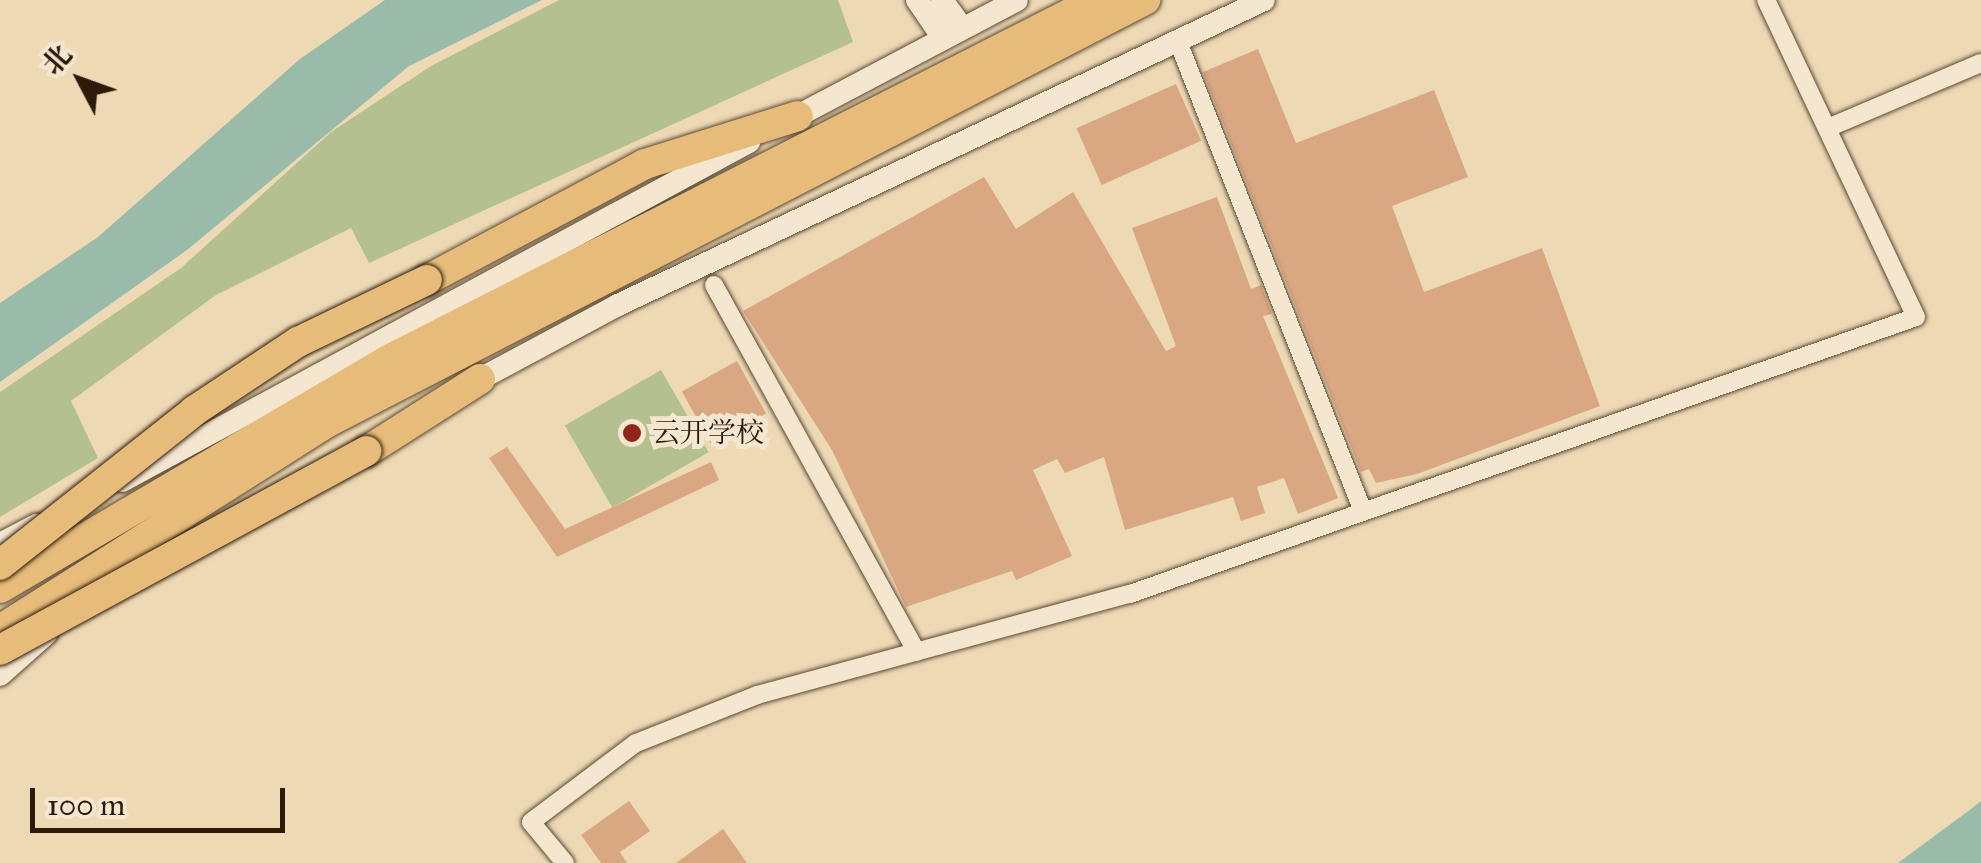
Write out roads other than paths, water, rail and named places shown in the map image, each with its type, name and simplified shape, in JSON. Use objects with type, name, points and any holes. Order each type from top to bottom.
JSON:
[{"type":"highway","points":[[0,588],[388,360],[1098,0]]},
{"type":"highway","points":[[0,630],[328,422],[1145,0]]},
{"type":"highway","points":[[0,565],[298,342],[428,280],[645,164],[798,116]]},
{"type":"highway","points":[[0,650],[367,451],[480,380]]},
{"type":"main road","points":[[917,0],[953,33]]},
{"type":"main road","points":[[942,0],[953,33]]},
{"type":"main road","points":[[0,544],[1017,0]]},
{"type":"main road","points":[[0,675],[158,559],[480,380],[1264,0]]},
{"type":"street","points":[[566,863],[531,822],[636,743],[757,695],[1130,594],[1916,316],[1830,127],[1766,0]]},
{"type":"street","points":[[1177,39],[1362,509]]},
{"type":"street","points":[[1830,127],[1981,63]]},
{"type":"street","points":[[714,285],[817,457],[917,652]]},
{"type":"place","name":"云开学校","points":[[632,433]]}]
